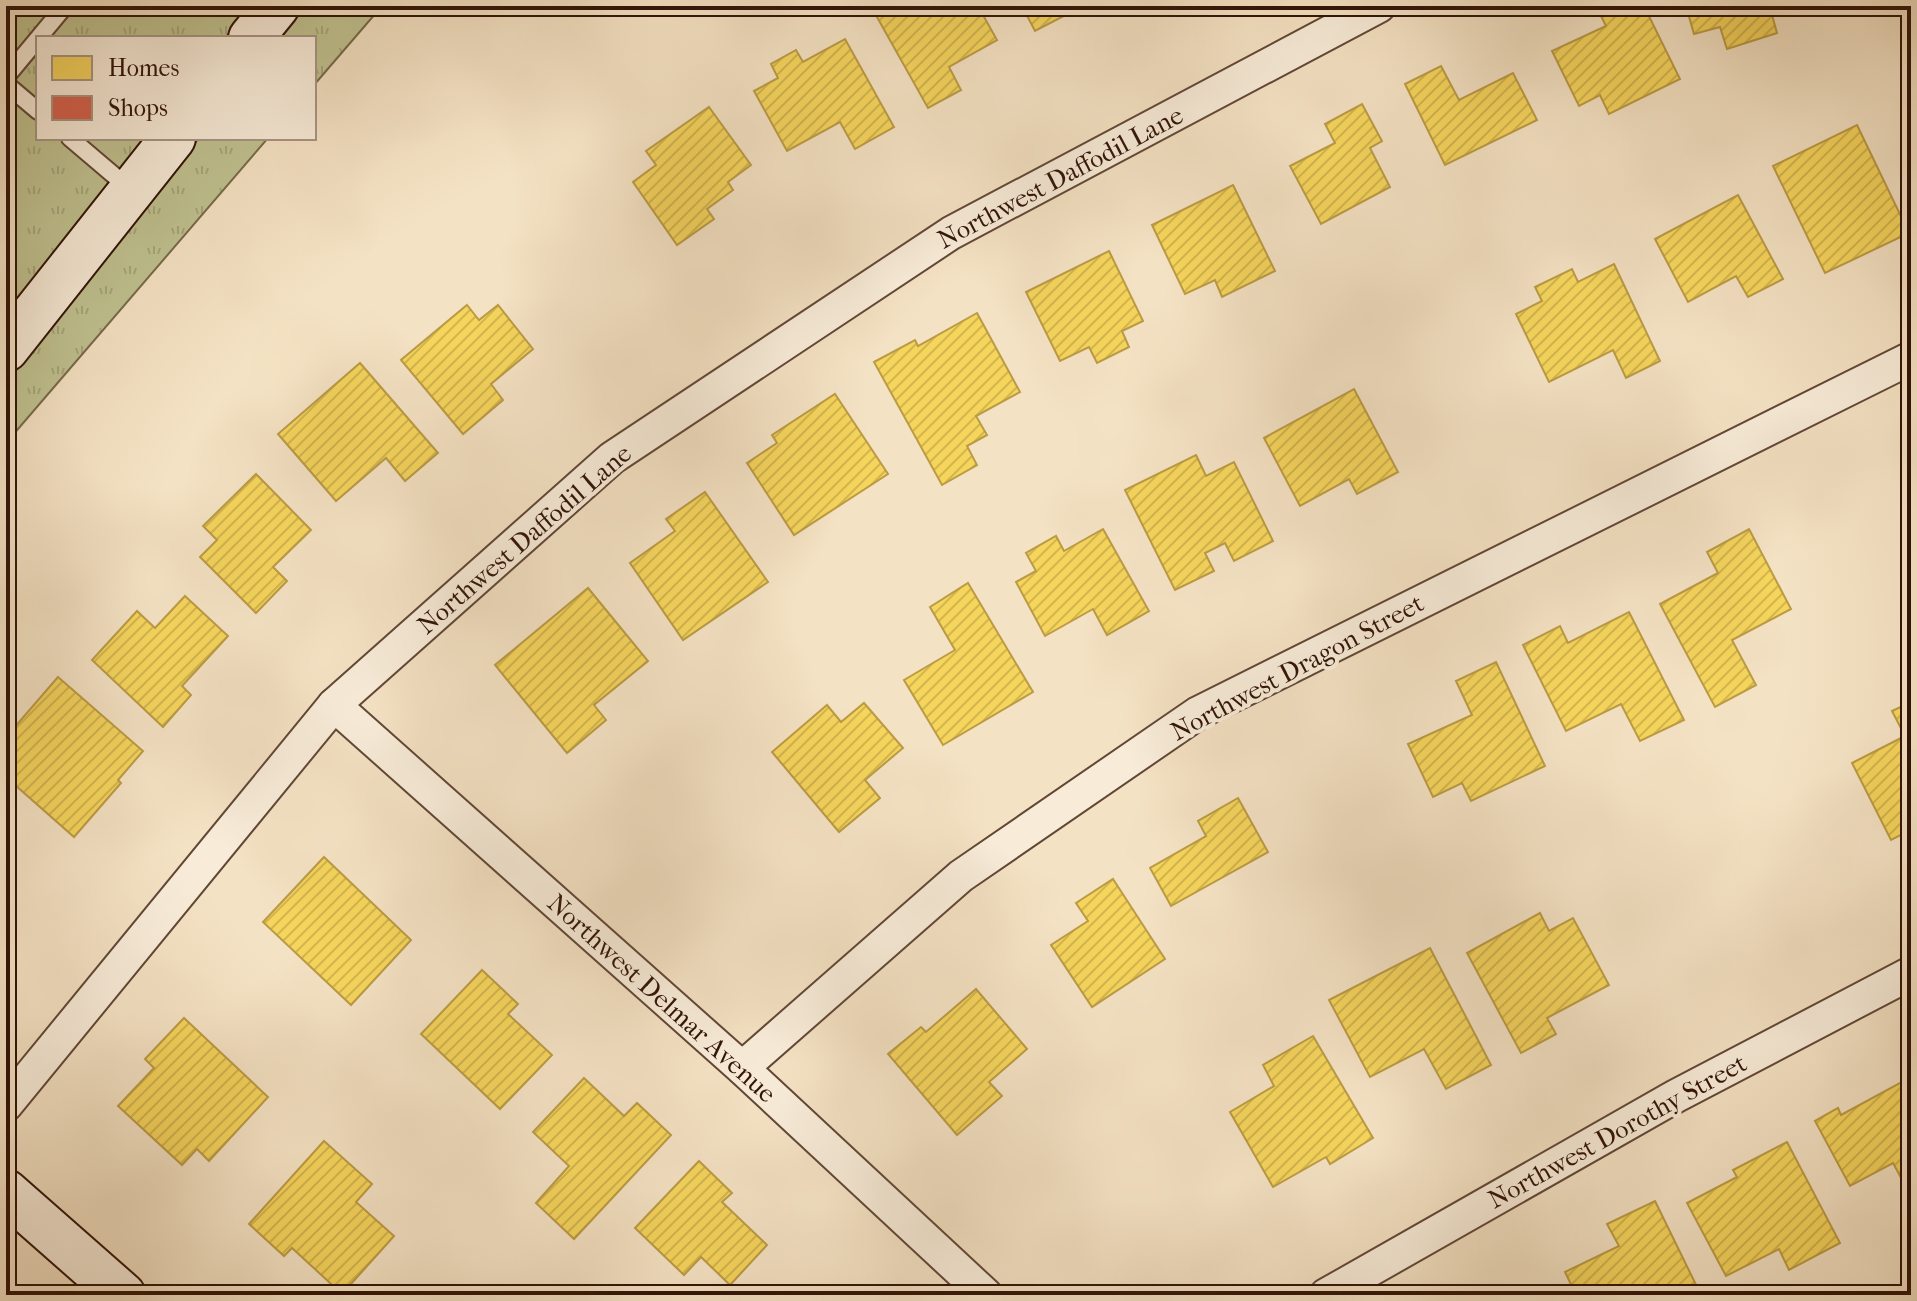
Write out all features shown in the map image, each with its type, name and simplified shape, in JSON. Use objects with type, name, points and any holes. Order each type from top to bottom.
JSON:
[{"type":"street","points":[[253,36],[277,6]]},
{"type":"street","name":"Northwest Daffodil Lane","points":[[6,1105],[334,705],[612,458],[951,233],[1379,6]]},
{"type":"street","points":[[6,349],[171,140]]},
{"type":"street","name":"Northwest Dragon Street","points":[[742,1068],[961,876],[1198,713],[1911,358]]},
{"type":"street","name":"Northwest Delmar Avenue","points":[[334,705],[742,1068],[986,1295]]},
{"type":"street","name":"Northwest Dorothy Street","points":[[1326,1295],[1676,1096],[1911,973]]},
{"type":"street","points":[[6,1192],[123,1295]]},
{"type":"lane","points":[[40,36],[65,6]]},
{"type":"lane","points":[[6,77],[36,41]]},
{"type":"lane","points":[[6,84],[36,109]]},
{"type":"lane","points":[[72,140],[132,190]]},
{"type":"green space","points":[[6,6],[250,6],[227,36],[36,36],[36,140],[144,140],[6,315]]},
{"type":"green space","points":[[303,6],[382,6],[316,83],[316,36],[280,36]]},
{"type":"green space","points":[[197,140],[266,140],[6,443],[6,383]]},
{"type":"building: Homes","points":[[881,6],[978,6],[997,40],[949,67],[961,90],[928,108],[873,10]]},
{"type":"building: Homes","points":[[1022,6],[1083,6],[1035,31]]},
{"type":"building: Homes","points":[[1596,6],[1644,6],[1680,79],[1609,114],[1600,95],[1579,106],[1552,51],[1606,26]]},
{"type":"building: Homes","points":[[1686,6],[1804,6],[1772,15],[1777,33],[1727,49],[1720,27],[1694,34]]},
{"type":"building: Homes","points":[[845,39],[894,127],[855,149],[840,122],[787,151],[754,91],[778,78],[771,64],[796,50],[803,62]]},
{"type":"building: Homes","points":[[1441,66],[1459,100],[1513,73],[1537,120],[1445,165],[1405,84]]},
{"type":"building: Homes","points":[[1362,104],[1382,141],[1370,148],[1390,187],[1321,224],[1290,166],[1335,143],[1325,124]]},
{"type":"building: Homes","points":[[709,107],[751,165],[728,182],[733,190],[707,209],[714,219],[677,245],[633,182],[656,165],[646,151]]},
{"type":"building: Homes","points":[[1857,125],[1909,233],[1825,273],[1773,166]]},
{"type":"building: Homes","points":[[1233,185],[1275,271],[1222,297],[1215,280],[1185,294],[1152,225]]},
{"type":"building: Homes","points":[[1738,195],[1783,279],[1748,297],[1736,276],[1688,302],[1655,239]]},
{"type":"building: Homes","points":[[1109,251],[1143,321],[1122,331],[1129,347],[1097,363],[1089,347],[1060,361],[1026,292]]},
{"type":"building: Homes","points":[[1614,264],[1660,361],[1626,378],[1613,350],[1549,382],[1516,314],[1542,301],[1535,287],[1572,269],[1578,282]]},
{"type":"building: Homes","points":[[467,305],[479,320],[498,305],[533,349],[491,384],[503,400],[463,434],[401,360]]},
{"type":"building: Homes","points":[[977,313],[1020,392],[976,416],[987,435],[967,446],[977,465],[942,485],[874,362],[915,340],[918,346]]},
{"type":"building: Homes","points":[[360,363],[438,453],[405,481],[386,458],[336,501],[278,434]]},
{"type":"building: Homes","points":[[1354,389],[1398,472],[1357,494],[1349,479],[1300,506],[1264,438]]},
{"type":"building: Homes","points":[[835,394],[888,474],[794,535],[747,463],[777,443],[772,435]]},
{"type":"building: Homes","points":[[1196,455],[1206,476],[1234,462],[1273,541],[1234,561],[1225,543],[1205,553],[1214,571],[1175,590],[1125,490]]},
{"type":"building: Homes","points":[[256,474],[311,530],[273,567],[287,581],[256,613],[200,557],[217,540],[203,526]]},
{"type":"building: Homes","points":[[705,492],[768,582],[683,640],[630,563],[675,531],[666,519]]},
{"type":"building: Homes","points":[[1103,529],[1149,611],[1107,635],[1093,609],[1045,636],[1016,582],[1036,571],[1026,553],[1056,536],[1064,551]]},
{"type":"building: Homes","points":[[1749,529],[1791,609],[1732,640],[1756,685],[1715,707],[1660,604],[1718,573],[1707,552]]},
{"type":"building: Homes","points":[[968,583],[1033,692],[943,745],[904,680],[955,650],[930,607]]},
{"type":"building: Homes","points":[[588,588],[648,661],[594,705],[606,720],[567,753],[495,665]]},
{"type":"building: Homes","points":[[185,596],[228,636],[182,686],[191,695],[163,727],[92,660],[137,611],[155,628]]},
{"type":"building: Homes","points":[[1629,612],[1684,720],[1640,741],[1621,704],[1566,731],[1523,645],[1560,626],[1568,643]]},
{"type":"building: Homes","points":[[1496,662],[1545,766],[1471,801],[1462,783],[1433,797],[1408,744],[1472,715],[1456,681]]},
{"type":"building: Homes","points":[[58,677],[143,751],[118,780],[121,783],[74,837],[6,777],[6,737]]},
{"type":"building: Homes","points":[[1911,702],[1911,830],[1891,840],[1852,763],[1905,736],[1892,711]]},
{"type":"building: Homes","points":[[864,703],[903,748],[865,780],[880,798],[839,832],[772,752],[827,705],[841,722]]},
{"type":"building: Homes","points":[[1238,798],[1268,852],[1171,906],[1150,868],[1206,836],[1198,821]]},
{"type":"building: Homes","points":[[324,857],[411,940],[351,1005],[263,922]]},
{"type":"building: Homes","points":[[1113,879],[1165,959],[1092,1007],[1051,945],[1088,921],[1076,903]]},
{"type":"building: Homes","points":[[1540,913],[1549,931],[1573,918],[1609,985],[1547,1018],[1556,1034],[1521,1053],[1467,953]]},
{"type":"building: Homes","points":[[1430,948],[1491,1065],[1446,1089],[1424,1049],[1370,1077],[1329,1000]]},
{"type":"building: Homes","points":[[482,970],[518,1004],[508,1014],[552,1055],[500,1109],[421,1034]]},
{"type":"building: Homes","points":[[976,989],[1027,1049],[989,1082],[1002,1096],[957,1135],[888,1054],[921,1027],[926,1032]]},
{"type":"building: Homes","points":[[184,1018],[268,1097],[209,1161],[197,1149],[182,1165],[118,1106],[154,1068],[145,1059]]},
{"type":"building: Homes","points":[[1313,1036],[1373,1138],[1330,1164],[1326,1157],[1273,1187],[1230,1112],[1274,1086],[1263,1065]]},
{"type":"building: Homes","points":[[584,1078],[624,1116],[637,1103],[671,1135],[574,1239],[536,1203],[569,1166],[533,1132]]},
{"type":"building: Homes","points":[[1909,1078],[1911,1181],[1905,1185],[1893,1163],[1850,1186],[1815,1121],[1838,1108],[1841,1115]]},
{"type":"building: Homes","points":[[324,1141],[372,1184],[356,1202],[394,1236],[342,1294],[292,1248],[284,1256],[249,1224]]},
{"type":"building: Homes","points":[[1787,1142],[1840,1243],[1789,1270],[1779,1249],[1726,1276],[1687,1203],[1737,1177],[1733,1170]]},
{"type":"building: Homes","points":[[699,1161],[732,1193],[722,1202],[767,1245],[730,1285],[701,1257],[684,1275],[635,1228]]},
{"type":"building: Homes","points":[[1655,1201],[1701,1295],[1576,1295],[1565,1272],[1619,1246],[1607,1224]]},
{"type":"building: Shops","points":[[6,6],[22,6],[6,25]]}]
